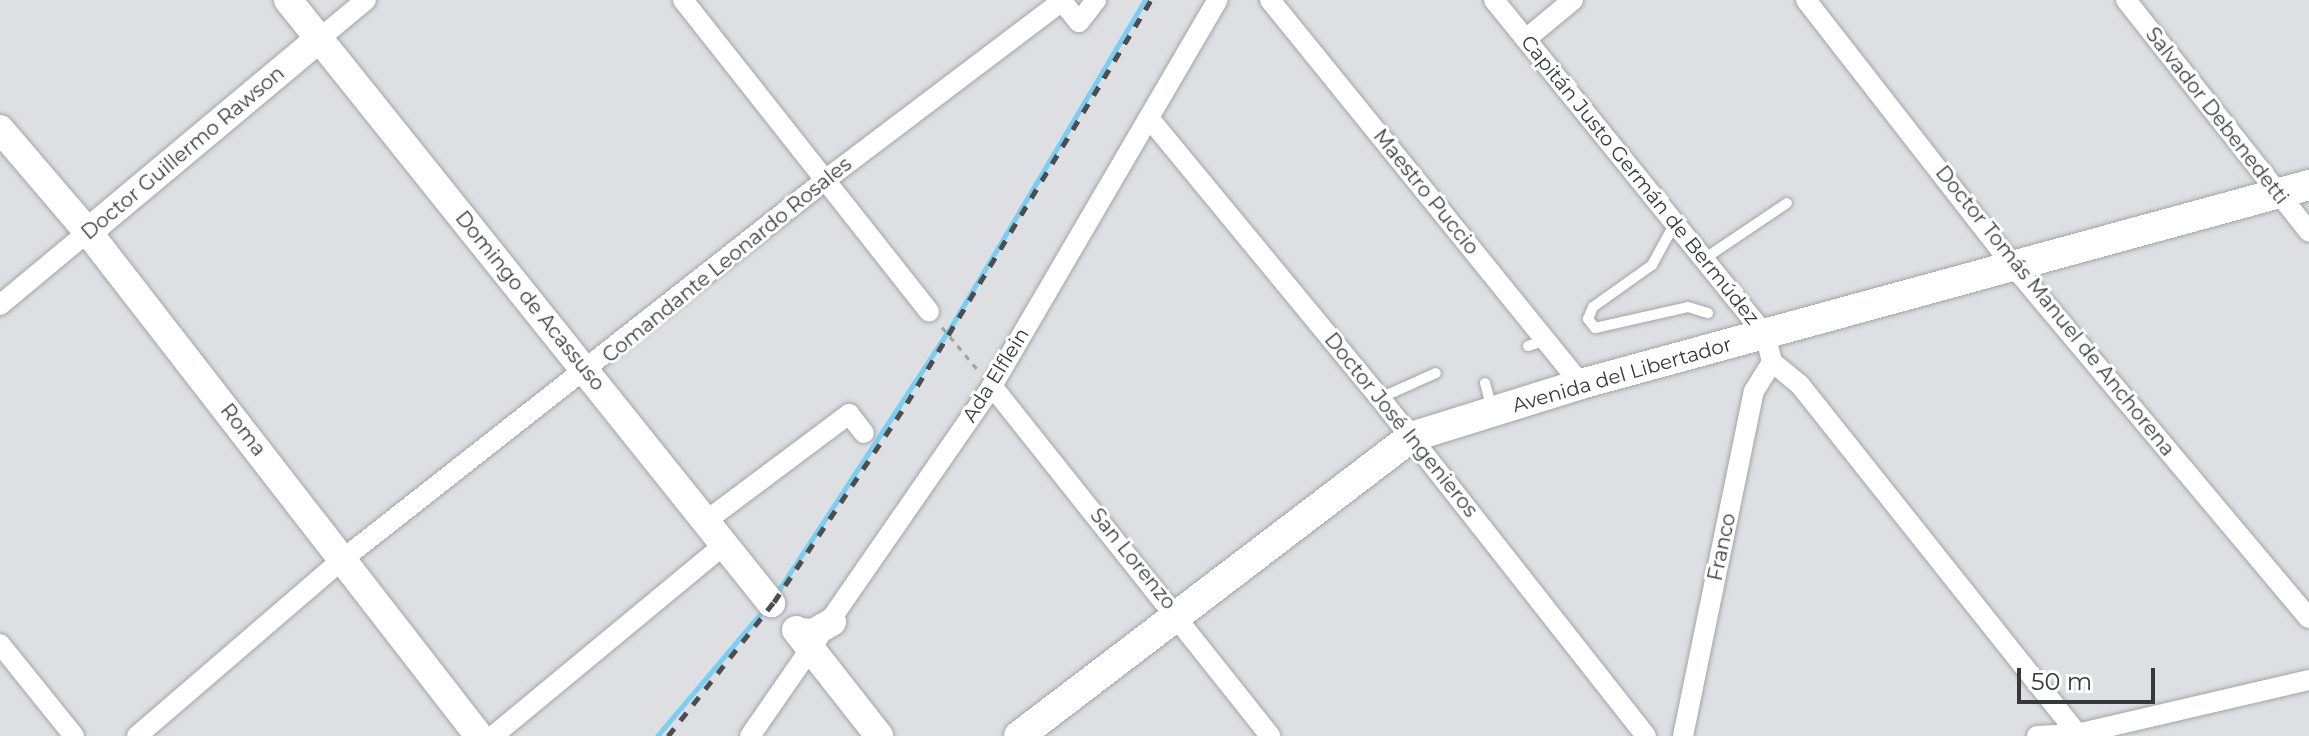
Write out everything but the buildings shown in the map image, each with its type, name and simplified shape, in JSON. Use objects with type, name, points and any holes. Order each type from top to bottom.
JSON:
[{"type":"main road","name":"Avenida del Libertador","points":[[1019,736],[1179,617],[1411,437],[1488,397],[1581,384],[1769,348],[2015,268],[2309,185]]},
{"type":"street","name":"Domingo de Acassuso","points":[[288,0],[771,603]]},
{"type":"street","name":"Doctor Guillermo Rawson","points":[[0,305],[366,0]]},
{"type":"street","points":[[683,0],[828,178],[929,311]]},
{"type":"street","points":[[1062,0],[1079,22],[1096,0]]},
{"type":"street","name":"Comandante Leonardo Rosales","points":[[137,736],[343,559],[587,372],[828,178],[1062,0]]},
{"type":"street","name":"Ada Elflein","points":[[832,622],[992,386],[1218,0]]},
{"type":"street","name":"Maestro Puccio","points":[[1270,0],[1537,343],[1581,384]]},
{"type":"street","name":"Capitán Justo Germán de Bermúdez","points":[[1494,0],[1704,259],[1769,348],[2078,735]]},
{"type":"street","points":[[1526,39],[1573,0]]},
{"type":"street","name":"Doctor Tomás Manuel de Anchorena","points":[[1806,0],[2015,268],[2309,618]]},
{"type":"street","name":"Salvador Debenedetti","points":[[2126,0],[2309,232]]},
{"type":"street","name":"Doctor José Ingenieros","points":[[1149,118],[1380,398],[1646,736]]},
{"type":"street","name":"Roma","points":[[0,129],[88,232],[479,736]]},
{"type":"street","name":"Franco","points":[[1683,736],[1754,391],[1769,348]]},
{"type":"street","name":"San Lorenzo","points":[[992,386],[1179,617],[1270,736]]},
{"type":"street","points":[[706,521],[849,414],[864,433]]},
{"type":"street","points":[[493,736],[725,544]]},
{"type":"street","points":[[750,736],[801,645],[813,633],[832,622]]},
{"type":"street","points":[[0,644],[74,736]]},
{"type":"street","points":[[801,645],[879,736]]},
{"type":"street","points":[[2037,736],[2078,735],[2309,680]]},
{"type":"lane","points":[[1704,259],[1787,203]]},
{"type":"lane","points":[[1675,223],[1652,265],[1593,307],[1588,319],[1595,328],[1688,307],[1708,313]]},
{"type":"lane","points":[[1380,398],[1436,373]]},
{"type":"path","points":[[929,311],[992,386]]},
{"type":"waterway","points":[[776,594],[949,330],[1145,0]]},
{"type":"waterway","points":[[657,736],[765,608]]},
{"type":"railway","points":[[668,736],[774,602],[907,403],[1151,0]]}]
